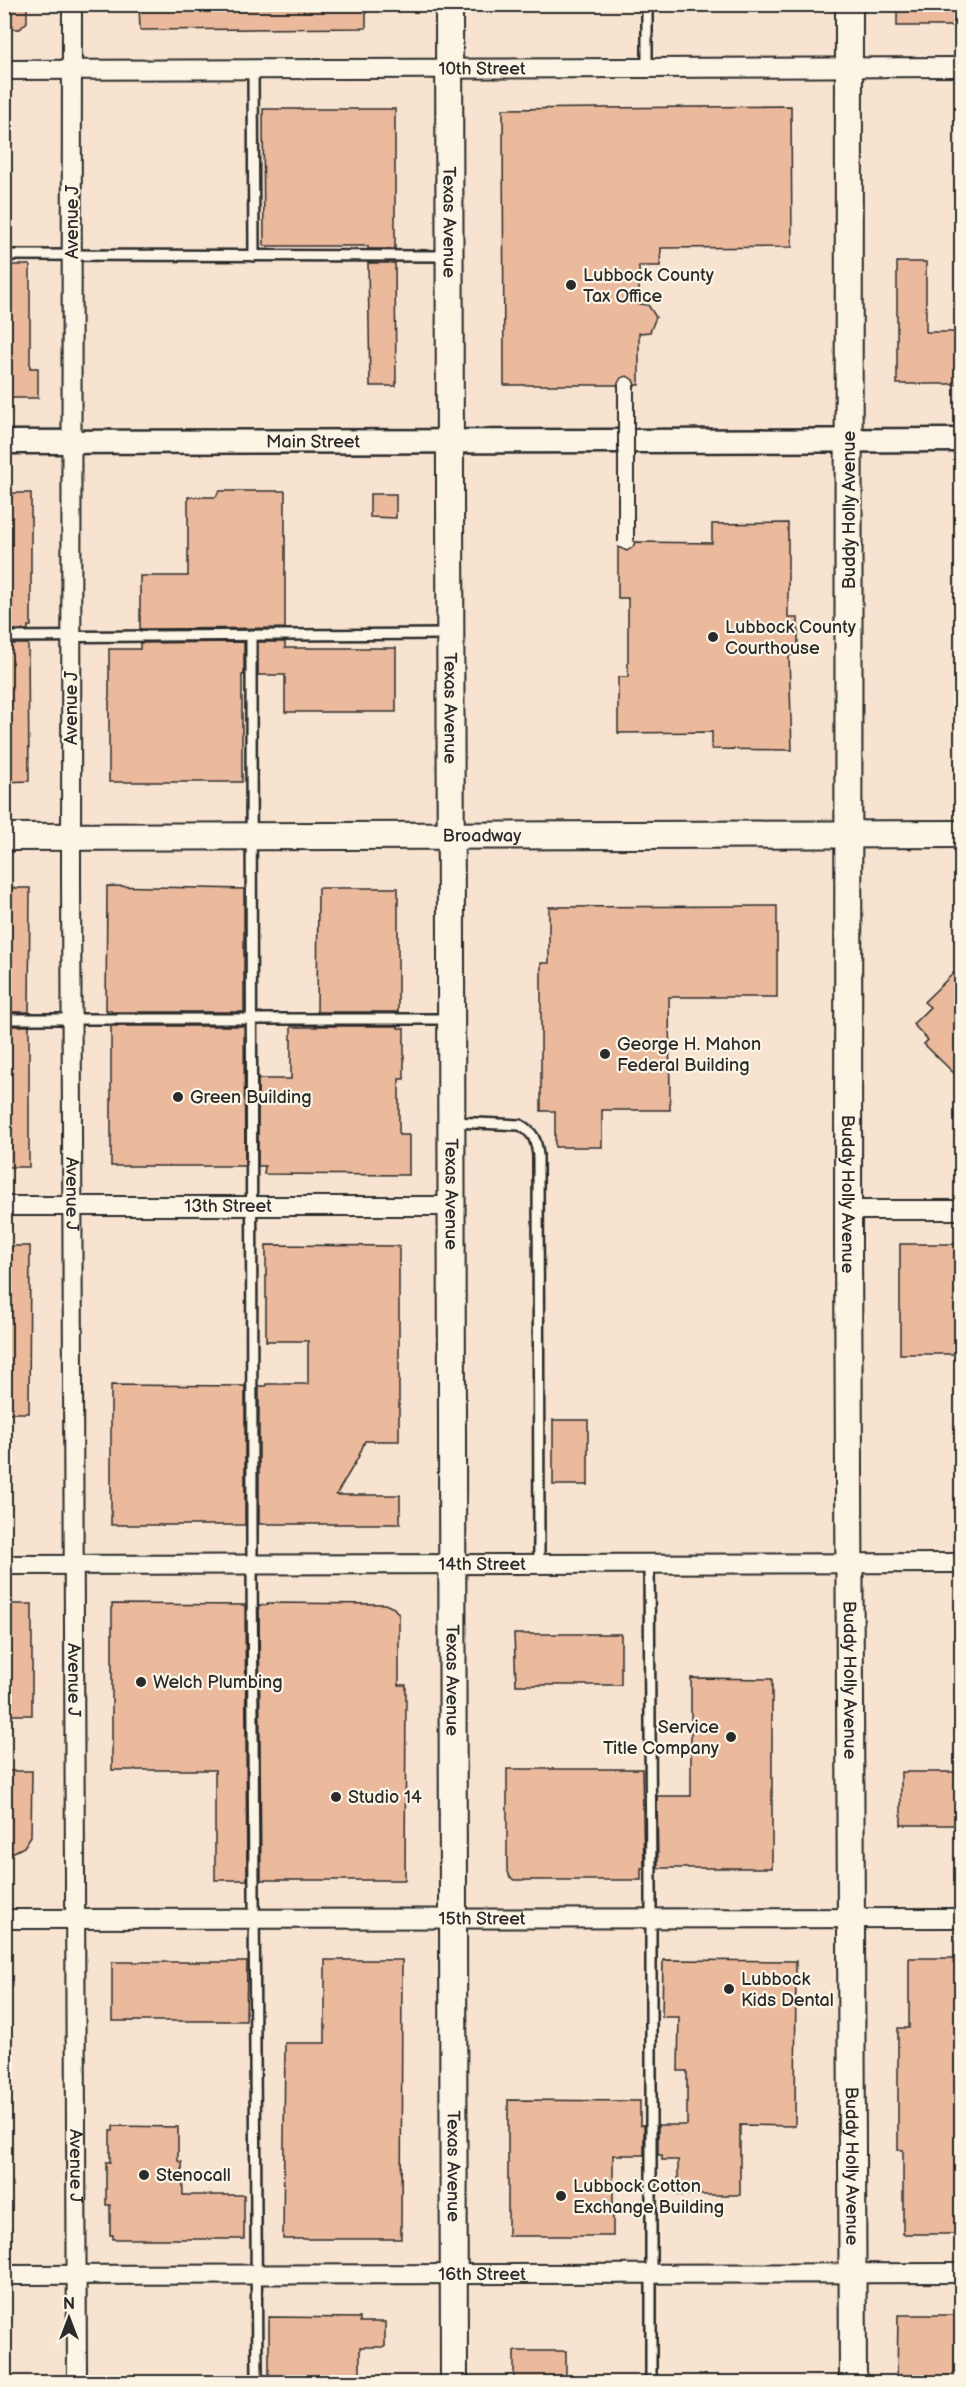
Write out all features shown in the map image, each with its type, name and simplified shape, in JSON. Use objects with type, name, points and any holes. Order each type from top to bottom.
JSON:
[{"type":"main road","name":"Texas Avenue","points":[[449,4],[454,2382]]},
{"type":"main road","name":"Buddy Holly Avenue","points":[[849,4],[848,1210],[853,2382]]},
{"type":"main road","name":"Broadway","points":[[4,837],[962,834]]},
{"type":"street","name":"Avenue J","points":[[72,4],[71,837],[77,2382]]},
{"type":"street","name":"10th Street","points":[[4,70],[962,67]]},
{"type":"street","points":[[626,385],[626,542]]},
{"type":"street","name":"Main Street","points":[[4,442],[962,440]]},
{"type":"street","name":"13th Street","points":[[4,1206],[452,1206]]},
{"type":"street","points":[[848,1210],[962,1210]]},
{"type":"street","name":"14th Street","points":[[4,1565],[962,1563]]},
{"type":"street","name":"15th Street","points":[[4,1919],[962,1918]]},
{"type":"street","name":"16th Street","points":[[4,2275],[962,2273]]},
{"type":"lane","points":[[647,4],[647,68]]},
{"type":"lane","points":[[253,69],[254,256]]},
{"type":"lane","points":[[4,255],[450,255]]},
{"type":"lane","points":[[4,637],[450,634]]},
{"type":"lane","points":[[251,635],[252,1564],[256,1918],[257,2382]]},
{"type":"lane","points":[[4,1019],[451,1019]]},
{"type":"lane","points":[[452,1122],[520,1125],[536,1139],[538,1155],[538,1564]]},
{"type":"lane","points":[[649,1564],[651,2382]]},
{"type":"building","points":[[4,4],[27,4],[27,22],[20,29],[4,29]]},
{"type":"building","points":[[139,4],[366,4],[366,28],[140,30]]},
{"type":"building","points":[[897,4],[962,4],[962,26],[897,26]]},
{"type":"building","points":[[791,106],[792,247],[661,248],[660,266],[639,266],[639,304],[648,305],[656,317],[650,332],[639,333],[639,385],[635,385],[633,380],[627,376],[621,378],[617,385],[504,385],[503,109]]},
{"type":"building","points":[[263,109],[395,109],[395,249],[368,249],[368,246],[264,246]]},
{"type":"building","points":[[897,262],[926,262],[926,332],[962,332],[962,384],[897,384]]},
{"type":"building","points":[[368,263],[395,263],[396,386],[370,386]]},
{"type":"building","points":[[4,265],[30,265],[30,368],[38,368],[38,398],[4,398]]},
{"type":"building","points":[[219,491],[285,491],[285,628],[140,629],[140,576],[188,576],[188,497],[216,497]]},
{"type":"building","points":[[4,493],[31,493],[31,626],[28,626],[28,630],[4,630]]},
{"type":"building","points":[[370,494],[396,494],[396,518],[370,517]]},
{"type":"building","name":"Lubbock County Courthouse","points":[[788,523],[788,618],[798,618],[798,655],[789,655],[792,750],[712,749],[712,732],[618,733],[618,677],[628,677],[628,598],[618,598],[618,547],[627,551],[633,547],[635,542],[712,543],[712,524]]},
{"type":"building","points":[[244,642],[242,782],[109,782],[109,649],[140,649],[140,643]]},
{"type":"building","points":[[258,642],[285,642],[285,648],[396,648],[396,712],[285,712],[285,675],[258,675]]},
{"type":"building","points":[[4,644],[28,644],[29,781],[4,782]]},
{"type":"building","points":[[107,886],[244,889],[244,1012],[111,1012],[111,1010],[106,1010]]},
{"type":"building","points":[[4,888],[30,888],[29,1012],[4,1012]]},
{"type":"building","points":[[318,888],[398,888],[398,1012],[317,1012]]},
{"type":"building","name":"George H. Mahon Federal Building","points":[[777,906],[777,997],[669,997],[670,1110],[602,1110],[602,1147],[555,1147],[555,1111],[541,1111],[541,963],[549,963],[549,907]]},
{"type":"building","points":[[962,965],[962,1081],[924,1044],[928,1040],[913,1024],[930,1007],[924,1002]]},
{"type":"building","points":[[4,1026],[29,1026],[29,1167],[4,1167]]},
{"type":"building","name":"Green Building","points":[[111,1026],[244,1026],[245,1166],[111,1166]]},
{"type":"building","points":[[398,1026],[398,1028],[404,1028],[404,1079],[399,1079],[399,1135],[409,1135],[409,1175],[264,1174],[265,1166],[258,1166],[258,1079],[291,1079],[291,1027]]},
{"type":"building","points":[[900,1244],[962,1244],[962,1354],[900,1354]]},
{"type":"building","points":[[266,1245],[399,1246],[399,1441],[365,1441],[358,1458],[336,1495],[400,1495],[400,1524],[259,1524],[259,1386],[308,1384],[308,1341],[266,1341]]},
{"type":"building","points":[[4,1246],[30,1246],[29,1413],[4,1413]]},
{"type":"building","points":[[111,1385],[245,1386],[245,1525],[111,1525]]},
{"type":"building","points":[[553,1420],[588,1420],[588,1485],[553,1485]]},
{"type":"building","points":[[268,1603],[385,1604],[394,1608],[399,1615],[399,1685],[406,1685],[405,1880],[261,1880],[259,1605],[268,1605]]},
{"type":"building","points":[[4,1604],[32,1604],[32,1715],[4,1715]]},
{"type":"building","name":"Welch Plumbing","points":[[112,1604],[245,1605],[247,1880],[215,1880],[215,1770],[112,1770]]},
{"type":"building","points":[[514,1634],[621,1634],[621,1685],[516,1685]]},
{"type":"building","name":"Service Title Company","points":[[691,1678],[772,1679],[772,1868],[658,1868],[657,1796],[691,1796]]},
{"type":"building","points":[[507,1769],[642,1769],[644,1868],[641,1868],[641,1880],[514,1880],[510,1877],[507,1869]]},
{"type":"building","points":[[4,1771],[32,1771],[31,1836],[24,1847],[4,1857]]},
{"type":"building","points":[[901,1772],[962,1772],[962,1825],[901,1825]]},
{"type":"building","points":[[909,1958],[962,1958],[962,2234],[903,2234],[903,2150],[898,2150],[898,2028],[909,2028]]},
{"type":"building","points":[[325,1960],[402,1960],[401,2239],[283,2239],[285,2043],[325,2043]]},
{"type":"building","points":[[663,1960],[796,1961],[795,2126],[740,2125],[740,2195],[678,2195],[678,2160],[662,2160],[662,2155],[658,2155],[658,2125],[687,2125],[687,2071],[678,2071],[679,2017],[662,2017]]},
{"type":"building","points":[[112,1962],[247,1962],[246,2021],[112,2021]]},
{"type":"building","name":"Lubbock Cotton Exchange Building","points":[[508,2100],[640,2101],[640,2125],[644,2125],[644,2155],[613,2155],[613,2236],[508,2236]]},
{"type":"building","name":"Stenocall","points":[[113,2126],[178,2127],[178,2161],[182,2162],[183,2195],[244,2195],[244,2239],[113,2239],[113,2235],[110,2235],[110,2205],[106,2205],[106,2162],[110,2162],[110,2131],[113,2131]]},
{"type":"building","points":[[898,2315],[962,2315],[962,2382],[897,2382]]},
{"type":"building","points":[[269,2317],[360,2318],[360,2322],[385,2322],[385,2347],[360,2347],[360,2382],[269,2382]]},
{"type":"building","points":[[514,2351],[566,2351],[566,2382],[514,2382]]},
{"type":"place","name":"Lubbock County Tax Office","points":[[571,285]]},
{"type":"place","name":"Lubbock County Courthouse","points":[[713,637]]},
{"type":"place","name":"George H. Mahon Federal Building","points":[[605,1054]]},
{"type":"place","name":"Green Building","points":[[178,1097]]},
{"type":"place","name":"Welch Plumbing","points":[[141,1682]]},
{"type":"place","name":"Service Title Company","points":[[731,1737]]},
{"type":"place","name":"Studio 14","points":[[336,1797]]},
{"type":"place","name":"Lubbock Kids Dental","points":[[729,1989]]},
{"type":"place","name":"Stenocall","points":[[144,2175]]},
{"type":"place","name":"Lubbock Cotton Exchange Building","points":[[561,2196]]}]
